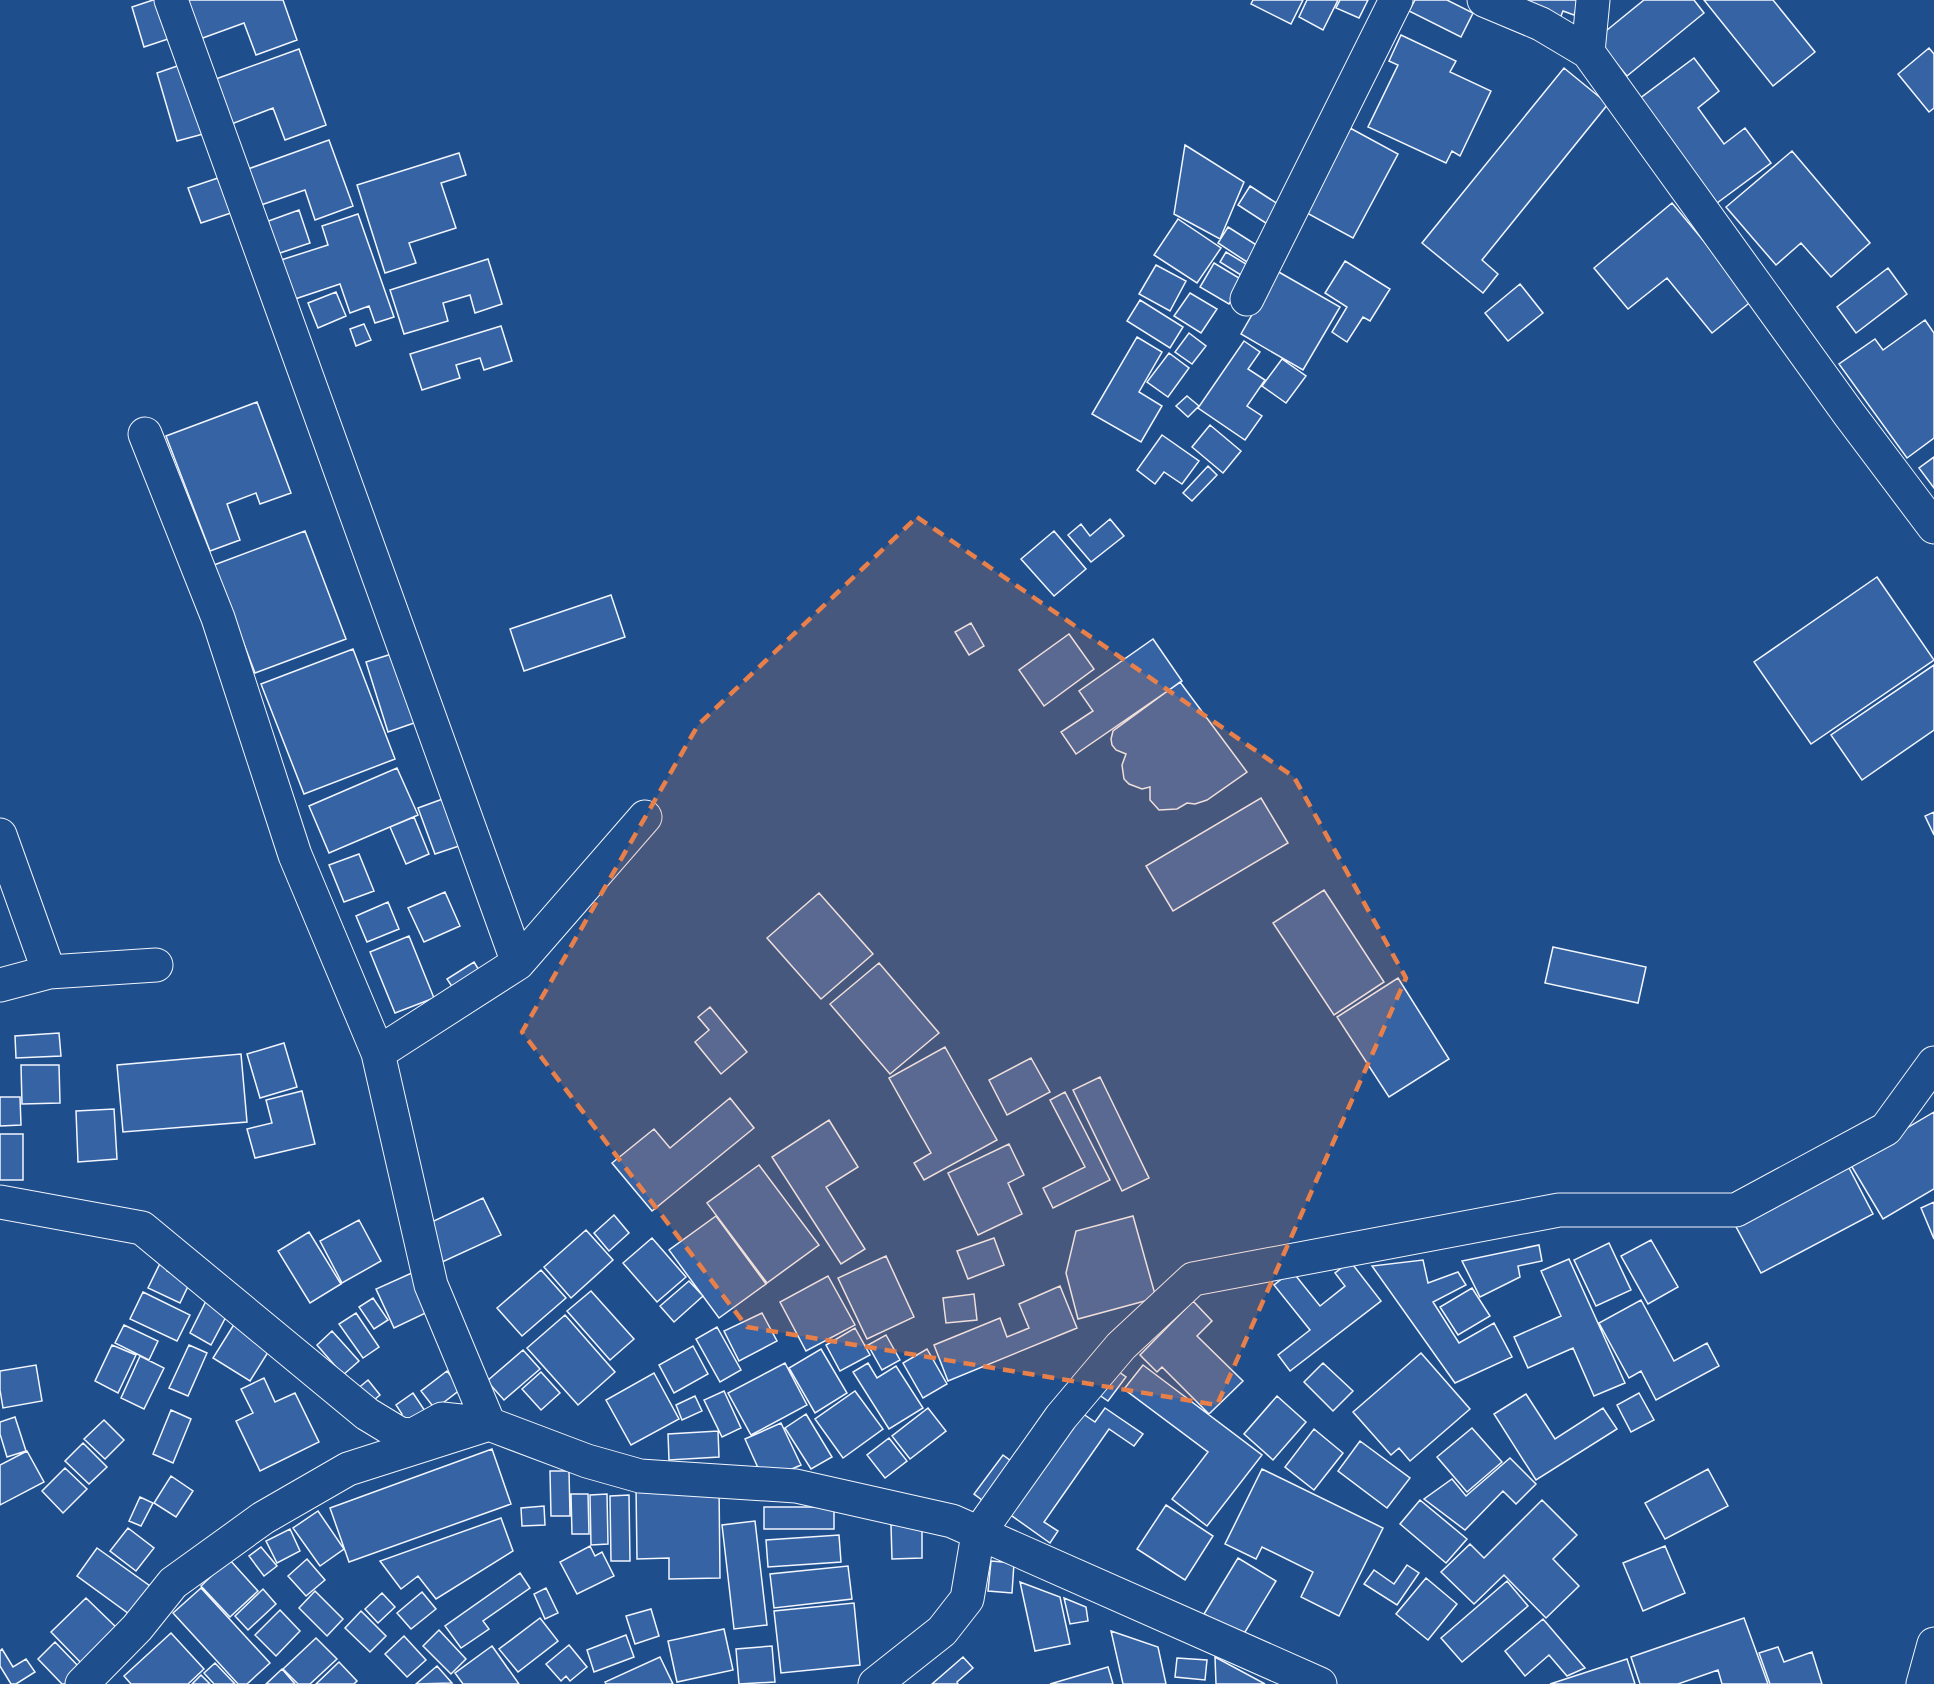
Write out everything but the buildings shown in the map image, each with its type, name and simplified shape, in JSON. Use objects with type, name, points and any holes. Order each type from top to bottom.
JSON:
[{"type":"street","points":[[171,0],[518,963]]},
{"type":"street","points":[[1248,299],[1396,0]]},
{"type":"street","points":[[1484,0],[1541,24],[1588,52],[1849,414],[1934,527]]},
{"type":"street","points":[[1588,52],[1593,0]]},
{"type":"street","points":[[145,434],[218,618],[295,855],[378,1053],[431,1285],[489,1425]]},
{"type":"street","points":[[378,1053],[518,963],[645,817]]},
{"type":"street","points":[[0,835],[50,972]]},
{"type":"street","points":[[0,986],[50,972],[156,965]]},
{"type":"street","points":[[875,1684],[942,1631],[967,1599],[978,1534],[1061,1417],[1113,1355],[1193,1279],[1559,1210],[1736,1210],[1886,1129],[1934,1063]]},
{"type":"street","points":[[0,1202],[142,1228],[367,1414],[400,1434],[413,1435],[442,1419],[489,1425],[587,1461],[640,1476],[796,1486],[952,1521],[1320,1684]]},
{"type":"street","points":[[81,1684],[137,1628],[173,1582],[263,1518],[348,1469],[489,1425]]},
{"type":"street","points":[[1923,1684],[1934,1644]]},
{"type":"highlighted area","points":[[917,517],[1294,777],[1406,978],[1217,1405],[747,1327],[522,1032],[698,725]]}]
